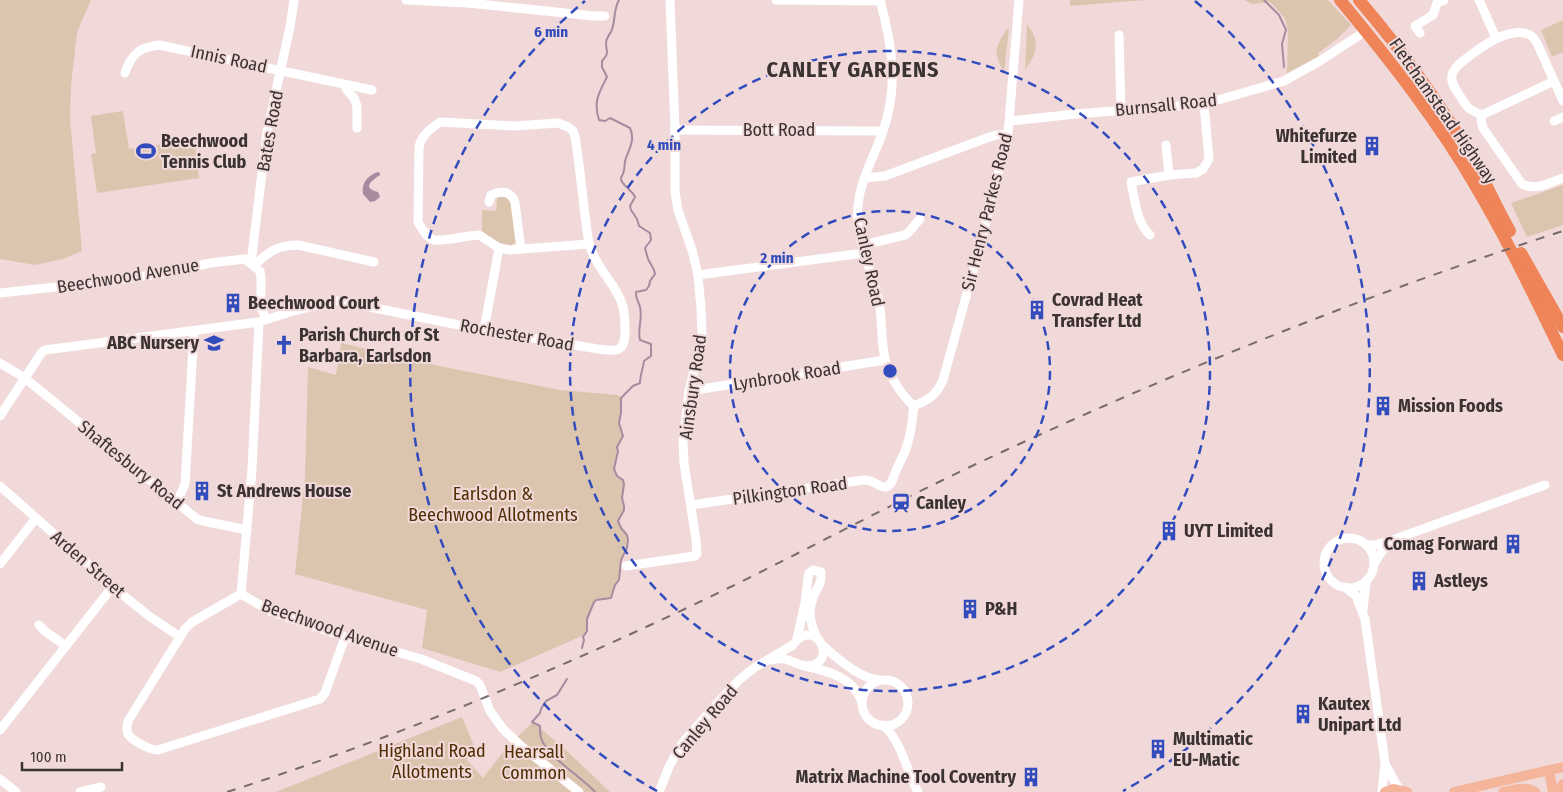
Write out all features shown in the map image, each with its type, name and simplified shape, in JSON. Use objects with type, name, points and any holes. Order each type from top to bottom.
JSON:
[{"type":"highway","name":"Fletchamstead Highway","points":[[1340,0],[1404,81],[1449,144],[1504,231],[1523,266],[1563,355]]},
{"type":"highway","name":"Fletchamstead Highway","points":[[1359,0],[1425,86],[1459,136],[1477,166],[1504,231]]},
{"type":"highway","name":"Fletchamstead Highway","points":[[1523,266],[1562,324]]},
{"type":"main road","points":[[1454,792],[1563,767]]},
{"type":"main road","points":[[1549,770],[1553,792]]},
{"type":"main road","points":[[1559,792],[1563,784]]},
{"type":"main road","points":[[1503,792],[1520,788],[1536,792]]},
{"type":"main road","points":[[1383,792],[1390,790],[1403,791]]},
{"type":"street","name":"Bates Road","points":[[252,264],[267,132],[294,0]]},
{"type":"street","points":[[406,0],[468,3],[605,16]]},
{"type":"street","name":"Ainsbury Road","points":[[626,566],[695,556],[697,554],[684,464],[683,441],[689,391],[702,334],[698,275],[676,200],[672,0]]},
{"type":"street","points":[[776,0],[880,1]]},
{"type":"street","name":"Sir Henry Parkes Road","points":[[914,406],[931,398],[939,390],[980,246],[1008,134],[1019,0]]},
{"type":"street","points":[[1415,26],[1433,15],[1437,3],[1444,0]]},
{"type":"street","points":[[1480,0],[1496,38]]},
{"type":"street","name":"Canley Road","points":[[880,1],[888,29],[893,59],[892,90],[887,119],[860,193],[858,222],[880,304],[885,360],[898,390],[914,406]]},
{"type":"street","name":"Burnsall Road","points":[[1010,121],[1204,104],[1284,81],[1320,61],[1365,30]]},
{"type":"street","points":[[1554,81],[1482,115],[1469,110],[1452,82],[1452,73],[1482,46],[1496,38],[1519,33],[1531,35],[1537,43],[1563,101]]},
{"type":"street","points":[[1119,35],[1121,110]]},
{"type":"street","name":"Innis Road","points":[[125,73],[128,64],[138,51],[147,46],[159,45],[372,90]]},
{"type":"street","points":[[346,85],[346,89],[354,98],[357,128]]},
{"type":"street","points":[[1150,234],[1145,230],[1141,221],[1131,182],[1169,175],[1196,173],[1208,163],[1210,159],[1204,104]]},
{"type":"street","points":[[1482,115],[1483,128],[1522,184],[1535,188],[1563,178]]},
{"type":"street","name":"Rochester Road","points":[[0,416],[45,350],[194,331],[262,320],[321,304],[340,301],[484,330],[598,349],[618,350],[622,347],[625,331],[623,308],[619,296],[595,259],[589,244],[573,130],[558,123],[514,126],[440,122],[420,141],[418,222],[423,232],[434,240],[479,235],[500,248]]},
{"type":"street","name":"Bott Road","points":[[675,130],[883,131]]},
{"type":"street","points":[[865,178],[885,176],[984,138],[1008,134]]},
{"type":"street","points":[[1166,145],[1169,175]]},
{"type":"street","points":[[489,202],[491,195],[497,192],[506,192],[512,196],[515,203],[521,250]]},
{"type":"street","points":[[698,275],[864,249],[905,235],[920,218]]},
{"type":"street","points":[[484,330],[500,248],[521,250],[589,244]]},
{"type":"street","points":[[252,264],[272,250],[287,245],[298,245],[374,262]]},
{"type":"street","name":"Beechwood Avenue","points":[[0,293],[252,264],[260,271],[261,275],[260,300],[262,320],[241,594],[272,612],[344,637],[421,659],[480,684],[490,711],[503,729],[579,792]]},
{"type":"street","points":[[177,502],[185,484],[194,331]]},
{"type":"street","name":"Lynbrook Road","points":[[689,391],[885,360]]},
{"type":"street","name":"Shaftesbury Road","points":[[0,363],[25,378],[200,520],[247,530]]},
{"type":"street","name":"Pilkington Road","points":[[691,505],[868,480],[883,487],[887,486],[894,479],[894,474],[906,449],[914,406]]},
{"type":"street","points":[[1367,545],[1395,540],[1545,485]]},
{"type":"street","name":"Arden Street","points":[[0,486],[113,586],[149,616],[180,637]]},
{"type":"street","points":[[0,564],[36,518]]},
{"type":"street","points":[[1345,587],[1360,585],[1366,581],[1373,570],[1374,557],[1367,545],[1357,539],[1343,538],[1332,544],[1326,554],[1325,567],[1327,574],[1337,584],[1345,587],[1356,596],[1363,612],[1385,764],[1383,792]]},
{"type":"street","points":[[1374,564],[1382,551],[1395,540]]},
{"type":"street","points":[[795,642],[805,635],[814,636],[820,642],[854,670],[868,678],[894,682],[902,687],[908,703],[906,712],[899,721],[892,724],[883,725],[874,722],[867,717],[863,710],[862,702],[856,690],[844,680],[827,671],[808,666],[798,663],[794,656],[795,642],[805,603],[808,577],[813,570],[821,572],[822,576],[810,608],[811,625],[820,642],[823,655],[815,664],[808,666]]},
{"type":"street","points":[[1363,612],[1366,581]]},
{"type":"street","points":[[0,730],[113,586]]},
{"type":"street","points":[[241,594],[192,622],[180,637],[127,724],[128,733],[131,738],[152,750],[158,750],[320,699],[325,694],[344,637]]},
{"type":"street","points":[[38,625],[66,646]]},
{"type":"street","name":"Canley Road","points":[[659,792],[668,766],[684,742],[739,680],[795,642]]},
{"type":"street","name":"Canley Road","points":[[764,662],[779,658],[789,659],[798,663]]},
{"type":"street","points":[[862,702],[868,687],[880,680]]},
{"type":"street","points":[[899,721],[900,752]]},
{"type":"street","points":[[883,725],[893,735],[918,792]]},
{"type":"street","points":[[1385,764],[1403,791]]},
{"type":"street","points":[[0,780],[16,792]]},
{"type":"street","points":[[80,792],[101,787]]},
{"type":"green space","points":[[0,0],[91,0],[77,32],[71,85],[70,119],[82,251],[63,259],[35,265],[0,259]]},
{"type":"green space","points":[[1070,0],[1145,0],[1070,6]]},
{"type":"green space","points":[[1244,0],[1328,0],[1351,25],[1337,39],[1318,53],[1319,56],[1287,73],[1288,32],[1285,18],[1270,2],[1252,4]]},
{"type":"green space","points":[[1563,20],[1563,52],[1552,57],[1541,30]]},
{"type":"green space","points":[[1027,24],[1036,42],[1036,48],[1025,70]]},
{"type":"green space","points":[[1008,28],[1004,73],[998,59],[997,50],[1000,40]]},
{"type":"green space","name":"Beechwood Tennis Club","points":[[123,111],[129,149],[194,139],[199,178],[97,193],[91,154],[96,153],[91,116]]},
{"type":"green space","points":[[1563,185],[1563,225],[1527,237],[1511,203]]},
{"type":"green space","points":[[501,196],[510,197],[517,242],[511,245],[499,243],[482,231],[482,210],[496,211],[497,198]]},
{"type":"green space","name":"Earlsdon & Beechwood Allotments","points":[[341,343],[439,366],[560,390],[618,395],[621,398],[619,423],[623,436],[617,447],[618,451],[614,469],[624,484],[622,498],[624,510],[618,521],[627,535],[627,548],[621,560],[619,580],[615,585],[611,598],[599,599],[594,602],[587,619],[587,631],[584,635],[500,672],[422,648],[427,610],[295,574],[305,476],[308,367],[336,375]]},
{"type":"green space","name":"Highland Road Allotments","points":[[462,717],[477,753],[466,759],[483,778],[507,747],[533,722],[610,792],[276,792]]},
{"type":"shaded area","points":[[378,172],[380,175],[369,186],[378,192],[380,197],[370,202],[363,194],[363,186],[368,177]]},
{"type":"waterway","points":[[582,648],[583,637],[587,631],[587,619],[594,602],[611,598],[615,585],[619,580],[621,560],[627,548],[627,535],[618,521],[624,510],[622,498],[624,484],[614,469],[618,451],[617,447],[623,436],[619,423],[621,398],[633,386],[640,383],[644,361],[651,356],[651,344],[640,340],[641,311],[636,294],[636,292],[646,290],[655,274],[645,248],[651,240],[650,233],[639,226],[630,206],[635,197],[621,180],[632,136],[630,128],[610,118],[605,121],[599,120],[597,113],[598,97],[607,77],[602,67],[602,61],[607,54],[606,42],[613,28],[619,0]]},
{"type":"waterway","points":[[1264,0],[1279,15],[1286,30],[1282,44],[1284,67]]},
{"type":"waterway","points":[[567,679],[557,695],[546,701],[540,713],[532,722],[540,726],[541,738],[550,752],[595,792]]},
{"type":"railway","points":[[227,792],[397,732],[564,664],[712,596],[974,465],[1191,369],[1413,282],[1563,231]]},
{"type":"place","name":"Whitefurze Limited","points":[[1372,146]]},
{"type":"place","name":"Beechwood Tennis Club","points":[[146,151]]},
{"type":"place","name":"Beechwood Court","points":[[233,303]]},
{"type":"place","name":"Covrad Heat Transfer Ltd","points":[[1037,310]]},
{"type":"place","name":"ABC Nursery","points":[[214,343]]},
{"type":"place","name":"Parish Church of St Barbara, Earlsdon","points":[[284,345]]},
{"type":"place","name":"Mission Foods","points":[[1383,406]]},
{"type":"place","name":"St Andrews House","points":[[202,491]]},
{"type":"place","name":"Canley","points":[[901,503]]},
{"type":"place","name":"UYT Limited","points":[[1169,531]]},
{"type":"place","name":"Comag Forward","points":[[1513,544]]},
{"type":"place","name":"Astleys","points":[[1419,581]]},
{"type":"place","name":"P&H","points":[[970,609]]},
{"type":"place","name":"Kautex Unipart Ltd","points":[[1303,714]]},
{"type":"place","name":"Multimatic EU-Matic","points":[[1158,749]]},
{"type":"place","name":"Matrix Machine Tool Coventry","points":[[1031,777]]},
{"type":"district","name":"CANLEY GARDENS","points":[[853,69]]},
{"type":"park label","name":"Hearsall Common","points":[[534,762]]}]
